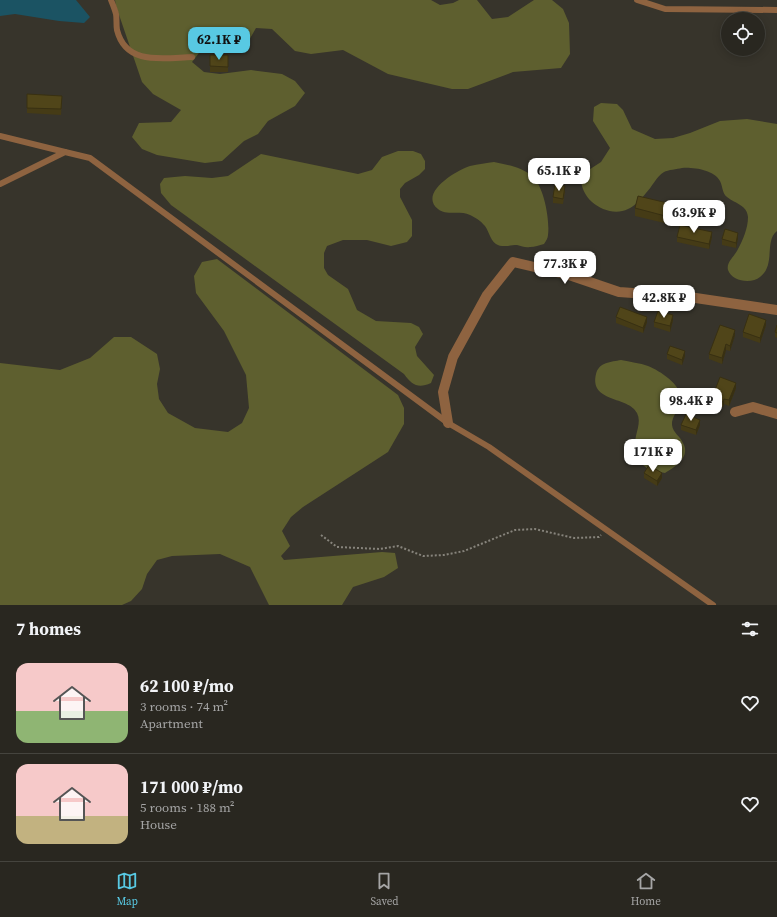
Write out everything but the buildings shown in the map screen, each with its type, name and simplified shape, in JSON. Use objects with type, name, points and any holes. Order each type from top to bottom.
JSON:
[{"type":"street","points":[[448,422],[443,392],[453,357],[487,295],[513,262],[569,275],[619,292],[689,297],[777,310]]},
{"type":"street","points":[[735,412],[752,407],[777,414]]},
{"type":"lane","points":[[111,0],[116,14],[116,29],[122,45],[139,56],[152,59],[192,57]]},
{"type":"lane","points":[[637,0],[665,9],[777,10]]},
{"type":"lane","points":[[0,136],[90,158],[448,422],[489,447],[713,605]]},
{"type":"lane","points":[[0,184],[65,152]]},
{"type":"path","points":[[321,535],[337,546],[380,549],[398,546],[424,556],[444,555],[464,551],[515,530],[535,529],[574,538],[599,537],[606,529]]},
{"type":"shaded area","points":[[115,0],[431,0],[440,5],[453,3],[459,0],[477,0],[492,19],[508,17],[534,0],[552,0],[563,9],[569,23],[570,54],[561,68],[513,72],[468,89],[452,89],[388,74],[343,50],[311,54],[295,51],[272,29],[256,28],[248,42],[234,49],[202,49],[192,62],[204,72],[220,74],[251,70],[282,74],[295,81],[305,93],[295,106],[268,121],[258,134],[244,141],[222,161],[205,163],[157,155],[142,149],[132,137],[139,123],[171,122],[181,110],[153,94],[142,82]]},
{"type":"shaded area","points":[[601,103],[617,104],[623,110],[632,129],[655,139],[673,138],[720,121],[747,119],[777,124],[777,231],[773,235],[771,241],[768,266],[760,277],[752,281],[742,281],[730,274],[728,270],[728,264],[737,252],[743,238],[748,217],[746,210],[743,207],[725,195],[720,181],[713,174],[703,170],[687,168],[664,172],[638,202],[631,208],[619,212],[604,209],[589,199],[583,189],[581,175],[601,162],[610,148],[593,121],[594,107]]},
{"type":"shaded area","points":[[398,151],[413,151],[421,154],[425,161],[425,169],[419,175],[405,183],[400,189],[400,197],[412,220],[412,236],[407,242],[391,246],[367,240],[343,240],[327,246],[324,253],[324,268],[328,275],[348,289],[357,310],[376,321],[411,323],[419,327],[423,334],[415,347],[417,356],[434,375],[431,383],[422,386],[416,385],[410,381],[404,374],[171,205],[161,193],[160,184],[164,178],[185,176],[212,178],[228,176],[261,154],[358,174],[372,170],[382,157]]},
{"type":"shaded area","points":[[494,162],[519,168],[532,176],[540,187],[548,221],[548,236],[544,244],[534,247],[498,245],[494,242],[485,226],[477,219],[462,213],[449,213],[441,211],[433,203],[433,196],[436,189],[449,177],[470,166]]},
{"type":"shaded area","points":[[217,259],[398,395],[404,408],[404,424],[388,452],[303,507],[291,517],[282,531],[290,546],[281,556],[284,560],[382,552],[395,553],[398,568],[384,577],[353,587],[342,605],[269,605],[250,567],[220,554],[172,556],[157,560],[147,574],[142,589],[131,601],[122,605],[0,605],[0,363],[60,370],[90,358],[114,337],[131,337],[157,354],[160,369],[157,384],[159,399],[168,413],[195,428],[228,432],[242,423],[249,408],[246,375],[224,331],[196,293],[194,276],[202,262]]},
{"type":"shaded area","points":[[621,360],[653,368],[674,383],[680,393],[681,402],[673,418],[672,425],[683,443],[685,453],[677,465],[665,473],[649,470],[636,459],[635,440],[639,421],[637,413],[633,408],[626,404],[604,395],[598,390],[595,383],[596,374],[600,367],[609,362]]},
{"type":"water","points":[[0,0],[76,0],[90,17],[84,23],[59,21],[15,14],[0,16]]}]
